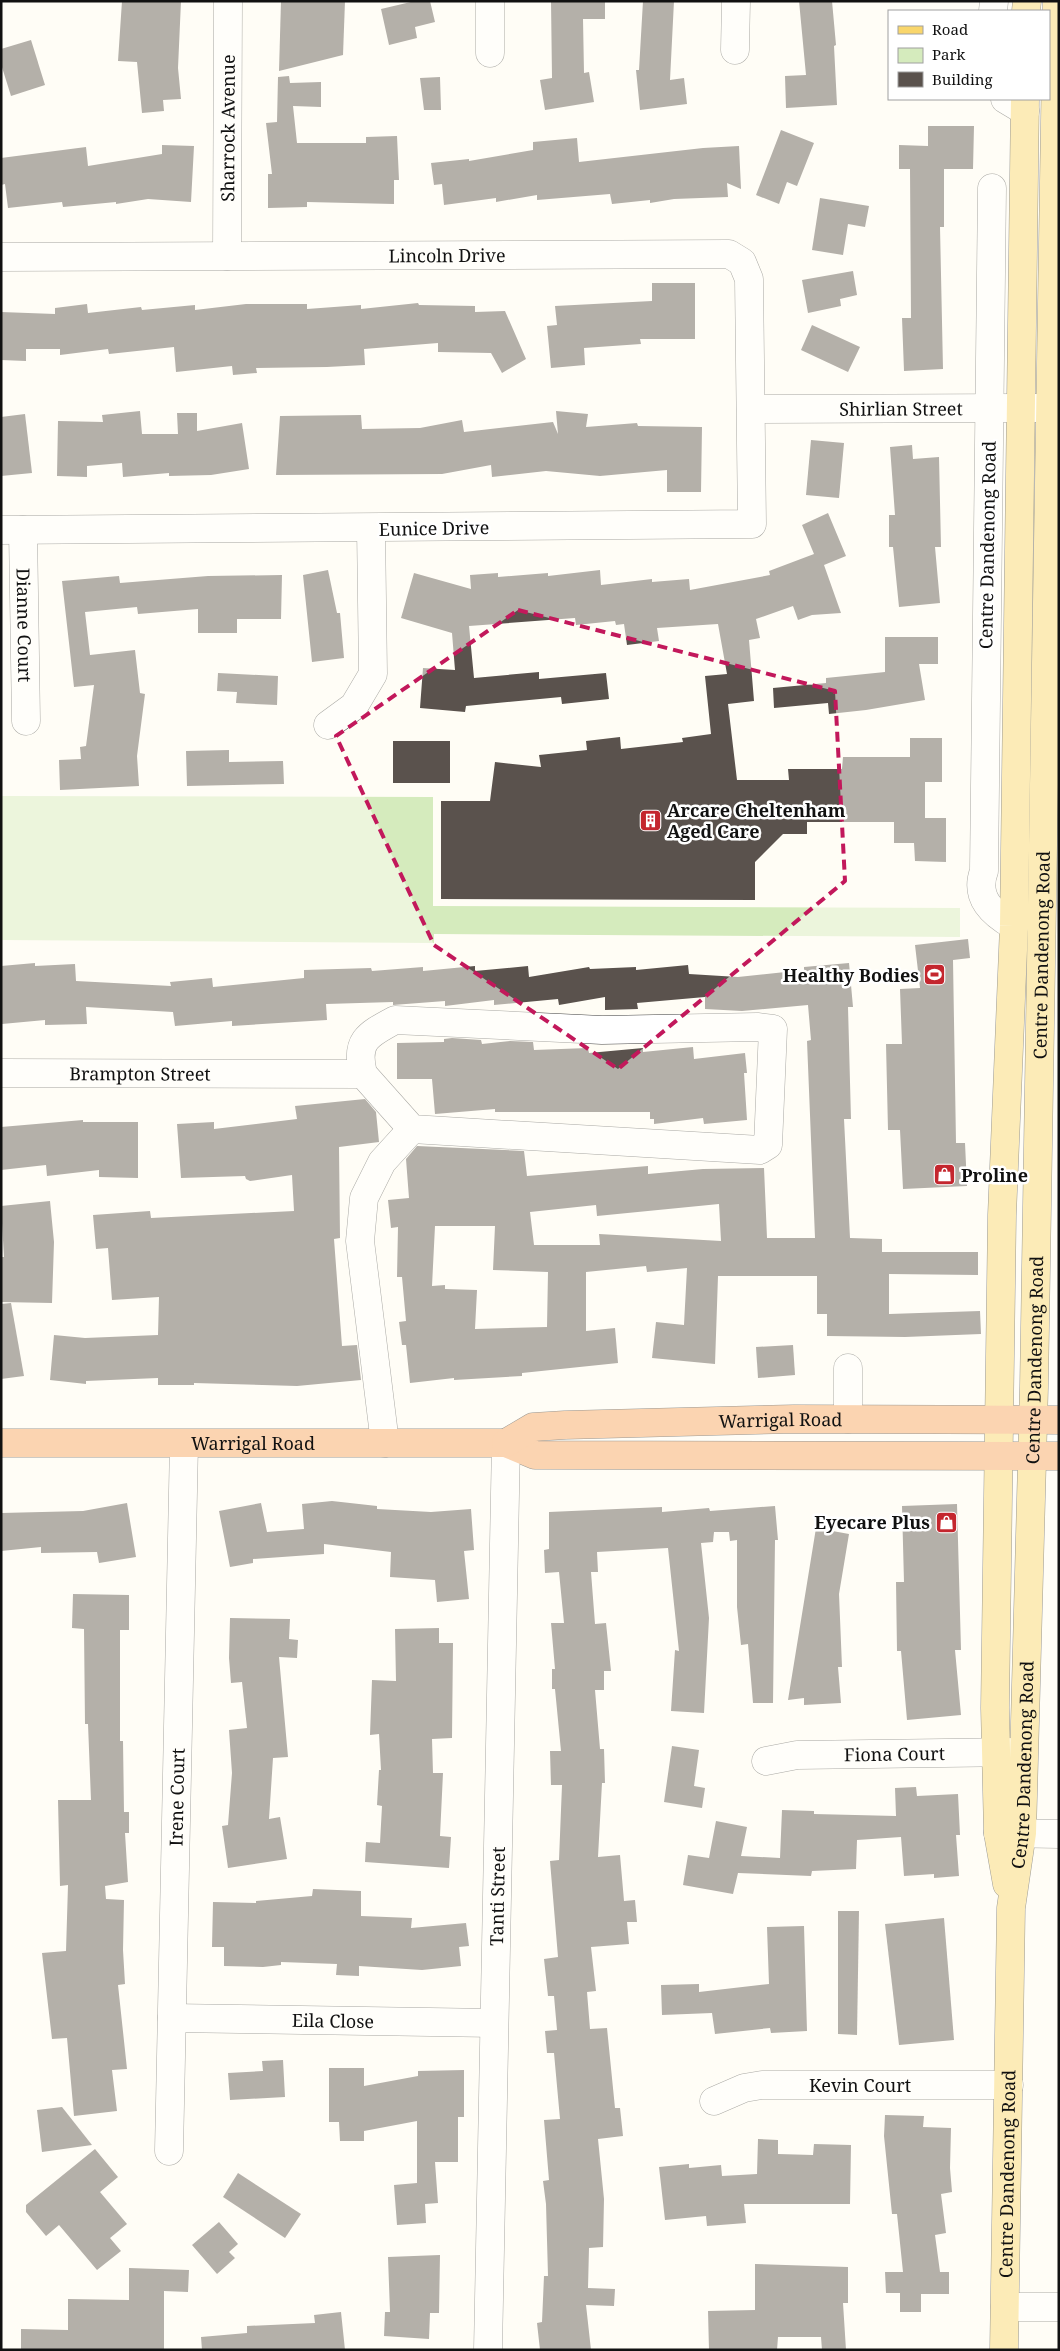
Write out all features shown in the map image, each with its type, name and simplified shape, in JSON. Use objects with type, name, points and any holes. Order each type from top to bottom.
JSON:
[{"type":"highway","name":"Warrigal Road","points":[[506,1442],[533,1427],[770,1419],[1059,1420]]},
{"type":"highway","name":"Warrigal Road","points":[[1,1444],[506,1442],[535,1455],[1059,1456]]},
{"type":"main road","name":"Centre Dandenong Road","points":[[1010,1833],[1024,1752],[1041,1056],[1039,991],[1052,792],[1054,553],[1051,408],[1057,1]]},
{"type":"main road","name":"Centre Dandenong Road","points":[[1004,2350],[1009,2085],[1010,1833],[995,1754],[1002,1206],[1014,926],[1016,792],[1024,194],[1018,103]]},
{"type":"street","name":"Sharrock Avenue","points":[[226,256],[228,1]]},
{"type":"street","points":[[490,1],[490,53]]},
{"type":"street","points":[[735,50],[736,1]]},
{"type":"street","name":"Centre Dandenong Road","points":[[1014,926],[997,916],[986,906],[980,886],[984,871],[992,198],[1008,198],[1024,194]]},
{"type":"street","name":"Lincoln Drive","points":[[1,257],[729,254],[742,262],[749,279],[751,408]]},
{"type":"street","name":"Shirlian Street","points":[[751,408],[1051,408]]},
{"type":"street","name":"Eunice Drive","points":[[12,530],[752,524],[751,408]]},
{"type":"street","points":[[328,725],[354,706],[373,674],[371,528]]},
{"type":"street","name":"Dianne Court","points":[[12,530],[26,721]]},
{"type":"street","points":[[1019,553],[1054,553]]},
{"type":"street","points":[[1016,758],[1052,759]]},
{"type":"street","points":[[1016,792],[1052,792]]},
{"type":"street","points":[[395,1020],[602,1030],[757,1027],[773,1029],[768,1145],[760,1150],[412,1129],[363,1074],[359,1058],[361,1044],[374,1031],[395,1020]]},
{"type":"street","name":"Brampton Street","points":[[1,1073],[363,1074]]},
{"type":"street","points":[[385,1443],[360,1241],[364,1198],[382,1162],[412,1129]]},
{"type":"street","points":[[848,1368],[848,1419]]},
{"type":"street","name":"Tanti Street","points":[[488,2350],[506,1442]]},
{"type":"street","name":"Irene Court","points":[[169,2151],[184,1444]]},
{"type":"street","name":"Fiona Court","points":[[766,1761],[797,1755],[995,1754],[1024,1752]]},
{"type":"street","points":[[1010,1833],[1059,1834]]},
{"type":"street","name":"Eila Close","points":[[172,2018],[494,2023]]},
{"type":"street","name":"Kevin Court","points":[[714,2101],[744,2088],[762,2085],[1009,2085]]},
{"type":"street","points":[[1005,2307],[1059,2307]]},
{"type":"highlighted area","points":[[518,610],[835,691],[845,881],[618,1069],[434,945],[336,736]]},
{"type":"green space","points":[[1,796],[433,797],[433,906],[960,908],[960,937],[434,934],[434,943],[1,940]]},
{"type":"building","points":[[122,1],[181,1],[178,68],[181,99],[163,100],[164,111],[142,113],[137,62],[118,61]]},
{"type":"building","points":[[281,1],[345,1],[343,55],[279,71]]},
{"type":"building","points":[[415,1],[430,1],[435,22],[415,27],[417,38],[389,45],[381,9]]},
{"type":"building","points":[[551,1],[605,1],[605,19],[583,19],[584,73],[589,72],[594,102],[545,110],[540,80],[552,78]]},
{"type":"building","points":[[643,1],[674,1],[670,80],[684,78],[687,104],[640,110],[636,70],[639,70]]},
{"type":"building","points":[[799,1],[832,1],[836,45],[834,46],[837,105],[786,108],[785,76],[806,75]]},
{"type":"building","points":[[31,40],[45,85],[11,96],[1,64],[1,49]]},
{"type":"building","points":[[289,76],[290,83],[321,82],[321,107],[293,106],[297,143],[366,143],[366,137],[397,136],[399,180],[394,180],[394,204],[307,202],[307,207],[268,208],[268,174],[272,174],[266,123],[277,122],[278,77]]},
{"type":"building","points":[[440,77],[441,110],[424,110],[420,78]]},
{"type":"building","points":[[928,126],[974,126],[973,169],[944,169],[944,227],[940,227],[943,369],[904,371],[902,318],[911,318],[910,169],[899,169],[899,145],[928,146]]},
{"type":"building","points":[[781,130],[814,143],[797,186],[787,182],[779,204],[756,195]]},
{"type":"building","points":[[577,138],[579,162],[703,148],[739,146],[741,189],[727,183],[728,197],[674,199],[650,203],[650,200],[612,204],[610,194],[537,200],[537,195],[496,202],[496,198],[444,205],[442,184],[434,185],[431,163],[469,159],[469,161],[533,150],[533,142]]},
{"type":"building","points":[[162,145],[194,146],[191,202],[148,199],[116,204],[116,202],[63,207],[62,202],[8,208],[5,184],[1,185],[1,158],[86,147],[88,166],[162,154]]},
{"type":"building","points":[[820,198],[869,206],[865,227],[848,224],[843,255],[812,250]]},
{"type":"building","points":[[853,271],[857,295],[840,299],[841,306],[808,313],[802,280]]},
{"type":"building","points":[[652,283],[695,283],[695,339],[640,339],[641,344],[584,348],[585,365],[551,368],[547,326],[557,325],[555,306],[652,301]]},
{"type":"building","points":[[418,303],[419,305],[475,306],[475,312],[505,311],[526,359],[502,373],[491,353],[438,352],[438,343],[364,349],[365,365],[256,368],[257,373],[233,375],[232,366],[176,372],[174,347],[109,354],[108,349],[60,355],[60,349],[26,349],[26,361],[1,360],[1,312],[55,314],[55,308],[87,304],[88,313],[141,307],[142,310],[195,305],[195,310],[246,304],[307,304],[307,309],[361,305],[361,309]]},
{"type":"building","points":[[812,325],[860,347],[848,372],[801,350]]},
{"type":"building","points":[[140,411],[142,434],[178,434],[177,413],[197,413],[197,431],[242,423],[249,469],[211,475],[169,476],[169,473],[123,477],[122,463],[87,466],[87,477],[57,476],[58,421],[103,422],[102,415]]},
{"type":"building","points":[[556,411],[588,414],[586,427],[637,423],[638,426],[702,427],[701,492],[667,492],[667,470],[600,476],[546,471],[492,477],[491,465],[442,474],[276,475],[280,416],[361,415],[362,429],[420,428],[462,420],[464,432],[553,422],[558,434]]},
{"type":"building","points":[[25,414],[32,473],[1,476],[1,417]]},
{"type":"building","points":[[811,440],[844,443],[839,498],[806,495]]},
{"type":"building","points":[[912,445],[913,459],[939,457],[941,547],[935,547],[940,603],[899,607],[893,547],[889,547],[889,515],[895,515],[890,447]]},
{"type":"building","points":[[828,513],[846,556],[824,565],[841,613],[812,615],[798,620],[793,606],[756,619],[760,638],[749,640],[754,701],[728,704],[737,780],[789,780],[788,769],[842,769],[843,757],[910,757],[910,738],[942,738],[942,782],[925,782],[925,818],[946,818],[946,862],[915,861],[914,843],[894,843],[894,822],[807,822],[807,834],[783,834],[755,862],[755,900],[441,899],[441,801],[490,801],[495,762],[541,767],[539,755],[587,750],[586,741],[620,737],[621,749],[683,742],[682,738],[711,734],[705,676],[727,674],[718,624],[657,628],[659,641],[627,645],[624,624],[616,625],[615,621],[576,625],[575,618],[469,626],[474,678],[539,672],[539,679],[606,673],[609,699],[562,704],[561,697],[466,706],[465,712],[420,708],[423,668],[455,670],[452,633],[401,618],[414,573],[471,589],[470,575],[498,573],[498,577],[548,573],[548,576],[600,570],[601,585],[652,579],[652,582],[689,579],[690,590],[770,575],[769,571],[814,554],[802,525]]},
{"type":"building","points":[[328,570],[337,613],[340,613],[344,658],[312,662],[303,575]]},
{"type":"building","points":[[282,575],[281,619],[237,619],[237,633],[198,633],[198,609],[138,614],[137,607],[85,612],[90,655],[135,650],[140,693],[145,694],[137,756],[139,786],[60,790],[59,760],[81,759],[80,747],[86,746],[94,685],[74,687],[62,581],[119,576],[120,583],[208,576]]},
{"type":"building","points":[[885,637],[938,637],[938,664],[919,664],[925,700],[829,714],[828,703],[774,708],[773,688],[826,683],[826,678],[885,672]]},
{"type":"building","points":[[218,673],[278,676],[277,705],[236,703],[237,692],[217,691]]},
{"type":"building","points":[[393,741],[450,741],[450,783],[393,783]]},
{"type":"building","points":[[229,750],[229,762],[283,761],[284,784],[187,786],[186,751]]},
{"type":"building","points":[[968,939],[970,958],[953,960],[956,1143],[965,1143],[967,1186],[903,1189],[900,1130],[888,1130],[886,1044],[902,1044],[900,989],[920,988],[915,945]]},
{"type":"building","points":[[35,963],[35,966],[75,964],[76,981],[171,986],[170,982],[212,978],[213,987],[304,978],[304,970],[371,968],[372,971],[423,967],[423,971],[475,966],[475,971],[528,966],[529,977],[589,967],[590,969],[636,967],[636,970],[688,965],[689,974],[738,977],[804,970],[804,967],[849,963],[853,1007],[848,1007],[851,1119],[844,1119],[850,1238],[882,1239],[882,1252],[978,1252],[978,1275],[889,1274],[889,1314],[980,1311],[981,1334],[905,1337],[827,1336],[827,1314],[817,1314],[817,1276],[718,1276],[715,1364],[652,1358],[656,1322],[684,1325],[687,1268],[647,1272],[646,1266],[586,1272],[586,1331],[615,1328],[618,1363],[522,1373],[522,1376],[454,1380],[454,1378],[410,1383],[406,1345],[402,1345],[399,1322],[406,1321],[402,1277],[397,1277],[398,1227],[391,1228],[388,1200],[409,1198],[406,1159],[417,1146],[524,1151],[527,1176],[648,1166],[648,1174],[703,1169],[764,1168],[767,1238],[815,1238],[807,1041],[811,1040],[808,1005],[742,1011],[705,1009],[705,997],[637,1003],[638,1009],[605,1010],[605,997],[559,1005],[558,999],[494,1005],[494,1000],[445,1006],[445,1001],[393,1005],[393,1002],[326,1004],[327,1020],[232,1026],[232,1021],[175,1026],[173,1012],[86,1007],[87,1024],[45,1025],[45,1020],[2,1024],[1,966]],"holes":[[[719,1204],[721,1241],[599,1234],[600,1245],[534,1245],[530,1212],[596,1205],[597,1216]],[[435,1226],[495,1226],[493,1270],[548,1272],[547,1327],[475,1329],[477,1290],[445,1289],[445,1285],[432,1286]]]},
{"type":"building","points":[[444,1039],[481,1040],[482,1044],[510,1041],[533,1042],[534,1050],[588,1048],[589,1053],[643,1048],[643,1052],[693,1047],[694,1059],[745,1053],[747,1073],[744,1073],[747,1120],[704,1124],[703,1118],[654,1124],[654,1119],[650,1119],[650,1112],[495,1112],[495,1109],[435,1114],[432,1079],[397,1079],[397,1043],[444,1042]]},
{"type":"building","points":[[365,1099],[376,1112],[379,1142],[339,1147],[340,1238],[334,1239],[342,1346],[357,1345],[361,1380],[297,1386],[194,1383],[194,1385],[158,1385],[158,1378],[86,1381],[86,1384],[50,1380],[54,1335],[85,1338],[158,1335],[159,1297],[112,1300],[108,1248],[96,1249],[93,1215],[150,1211],[151,1218],[294,1211],[292,1175],[250,1181],[245,1176],[181,1178],[177,1124],[214,1122],[214,1129],[297,1119],[295,1106]]},
{"type":"building","points":[[83,1120],[83,1122],[138,1122],[138,1178],[99,1177],[99,1170],[47,1176],[46,1165],[1,1170],[1,1127]]},
{"type":"building","points":[[50,1201],[54,1242],[52,1303],[1,1302],[1,1257],[4,1257],[1,1206]]},
{"type":"building","points":[[11,1303],[24,1376],[1,1379],[1,1304]]},
{"type":"building","points":[[793,1345],[795,1375],[758,1378],[756,1347]]},
{"type":"building","points":[[332,1501],[377,1506],[377,1509],[431,1512],[471,1509],[474,1550],[464,1551],[469,1599],[437,1602],[435,1580],[390,1577],[391,1552],[324,1544],[324,1554],[253,1559],[253,1563],[230,1567],[219,1511],[261,1503],[267,1532],[304,1529],[302,1504]]},
{"type":"building","points":[[127,1503],[136,1557],[99,1563],[97,1552],[41,1553],[41,1547],[1,1551],[1,1513],[83,1511]]},
{"type":"building","points":[[957,1504],[961,1650],[955,1650],[961,1715],[907,1720],[901,1651],[897,1651],[896,1582],[904,1582],[902,1506]]},
{"type":"building","points":[[775,1506],[778,1540],[775,1540],[773,1703],[753,1703],[748,1644],[741,1645],[737,1607],[737,1540],[730,1541],[729,1532],[714,1532],[713,1542],[701,1543],[709,1618],[704,1713],[671,1711],[675,1650],[679,1651],[668,1548],[597,1552],[598,1572],[591,1572],[595,1624],[606,1623],[611,1671],[604,1671],[604,1690],[595,1690],[600,1749],[604,1749],[605,1783],[602,1783],[598,1857],[620,1855],[624,1901],[635,1900],[637,1922],[627,1922],[629,1944],[591,1947],[596,1991],[587,1992],[590,2029],[607,2028],[615,2108],[620,2108],[623,2136],[598,2139],[604,2199],[603,2247],[589,2248],[588,2288],[615,2289],[614,2306],[586,2305],[591,2350],[540,2350],[537,2323],[542,2322],[544,2276],[548,2276],[546,2204],[543,2181],[549,2180],[544,2120],[560,2119],[554,2053],[547,2053],[545,2031],[557,2030],[554,1996],[548,1996],[544,1959],[558,1957],[550,1861],[559,1860],[562,1785],[551,1785],[550,1751],[561,1751],[555,1689],[552,1689],[552,1669],[555,1669],[551,1623],[564,1623],[559,1572],[545,1573],[544,1550],[549,1549],[549,1512],[662,1507],[662,1512],[709,1508],[710,1511]]},
{"type":"building","points":[[816,1528],[849,1534],[839,1594],[842,1667],[838,1667],[841,1703],[804,1705],[804,1698],[788,1700]]},
{"type":"building","points":[[73,1594],[129,1595],[129,1630],[120,1630],[120,1741],[123,1741],[124,1812],[129,1812],[129,1833],[125,1833],[128,1882],[105,1886],[106,1899],[124,1900],[123,1950],[125,1984],[118,1985],[127,2069],[112,2070],[117,2111],[74,2116],[67,2038],[52,2039],[42,1953],[66,1951],[68,1885],[60,1886],[58,1800],[91,1800],[88,1724],[85,1724],[84,1629],[72,1628]]},
{"type":"building","points":[[230,1618],[290,1619],[289,1639],[298,1640],[297,1658],[279,1657],[288,1757],[273,1758],[269,1819],[280,1817],[287,1859],[228,1868],[222,1826],[228,1825],[232,1773],[229,1730],[247,1728],[242,1682],[231,1683],[229,1658]]},
{"type":"building","points":[[439,1628],[439,1643],[453,1643],[452,1738],[432,1739],[433,1773],[443,1773],[440,1836],[451,1837],[449,1868],[365,1862],[366,1842],[380,1843],[382,1806],[377,1805],[379,1770],[381,1770],[379,1734],[370,1735],[372,1680],[396,1681],[395,1629]]},
{"type":"building","points":[[672,1746],[699,1750],[694,1786],[705,1788],[702,1808],[664,1802]]},
{"type":"building","points":[[916,1787],[917,1796],[958,1794],[960,1835],[956,1835],[959,1876],[934,1878],[934,1874],[904,1876],[901,1837],[857,1840],[856,1869],[812,1871],[811,1876],[738,1873],[733,1894],[683,1885],[688,1855],[709,1858],[716,1821],[747,1827],[741,1856],[780,1858],[782,1810],[814,1811],[814,1814],[896,1816],[895,1788]]},
{"type":"building","points":[[313,1889],[361,1891],[361,1916],[412,1918],[411,1928],[466,1923],[469,1946],[459,1947],[461,1966],[422,1970],[359,1966],[359,1976],[336,1975],[337,1964],[281,1962],[281,1965],[263,1967],[224,1966],[224,1947],[212,1947],[213,1902],[256,1903],[256,1901],[312,1896]]},
{"type":"building","points":[[838,1911],[859,1911],[857,2035],[838,2034]]},
{"type":"building","points":[[944,1918],[954,2040],[899,2045],[885,1924]]},
{"type":"building","points":[[804,1926],[807,2031],[771,2033],[770,2028],[715,2034],[712,2013],[662,2015],[661,1985],[699,1984],[699,1992],[769,1984],[767,1927]]},
{"type":"building","points":[[283,2060],[285,2097],[230,2100],[228,2073],[263,2071],[262,2061]]},
{"type":"building","points":[[329,2068],[364,2068],[364,2086],[418,2076],[418,2071],[464,2070],[464,2117],[458,2117],[458,2162],[435,2162],[438,2203],[425,2204],[426,2223],[397,2225],[394,2185],[417,2183],[417,2121],[364,2131],[364,2141],[340,2141],[339,2122],[329,2122]]},
{"type":"building","points":[[62,2107],[92,2145],[42,2152],[37,2110]]},
{"type":"building","points":[[885,2115],[924,2116],[923,2127],[951,2128],[950,2168],[952,2192],[941,2194],[946,2233],[935,2235],[940,2272],[949,2272],[949,2294],[921,2294],[921,2312],[900,2312],[900,2293],[886,2293],[885,2272],[903,2272],[897,2214],[892,2214],[884,2136]]},
{"type":"building","points":[[758,2139],[778,2140],[778,2154],[813,2155],[814,2144],[851,2145],[850,2204],[744,2204],[746,2223],[707,2226],[706,2216],[665,2220],[659,2167],[689,2164],[689,2168],[721,2165],[722,2176],[757,2174]]},
{"type":"building","points":[[95,2149],[118,2177],[100,2192],[127,2224],[110,2238],[121,2251],[97,2270],[59,2225],[46,2236],[26,2212],[26,2205]]},
{"type":"building","points":[[238,2173],[301,2214],[285,2238],[223,2197]]},
{"type":"building","points":[[219,2222],[238,2244],[229,2252],[235,2258],[217,2274],[192,2245]]},
{"type":"building","points":[[440,2255],[439,2313],[430,2313],[429,2339],[384,2336],[385,2312],[390,2312],[388,2257]]},
{"type":"building","points":[[755,2264],[848,2267],[848,2303],[843,2303],[846,2350],[822,2350],[821,2337],[778,2337],[777,2350],[709,2350],[708,2311],[755,2310]]},
{"type":"building","points":[[129,2268],[189,2270],[188,2292],[164,2291],[164,2350],[21,2350],[21,2329],[68,2330],[68,2299],[129,2300]]},
{"type":"building","points":[[341,2312],[345,2350],[202,2350],[201,2337],[247,2333],[247,2326],[315,2323],[314,2315]]},
{"type":"place","name":"Arcare Cheltenham Aged Care","points":[[651,820]]},
{"type":"place","name":"Healthy Bodies","points":[[935,975]]},
{"type":"place","name":"Proline","points":[[945,1175]]},
{"type":"place","name":"Eyecare Plus","points":[[946,1522]]}]
